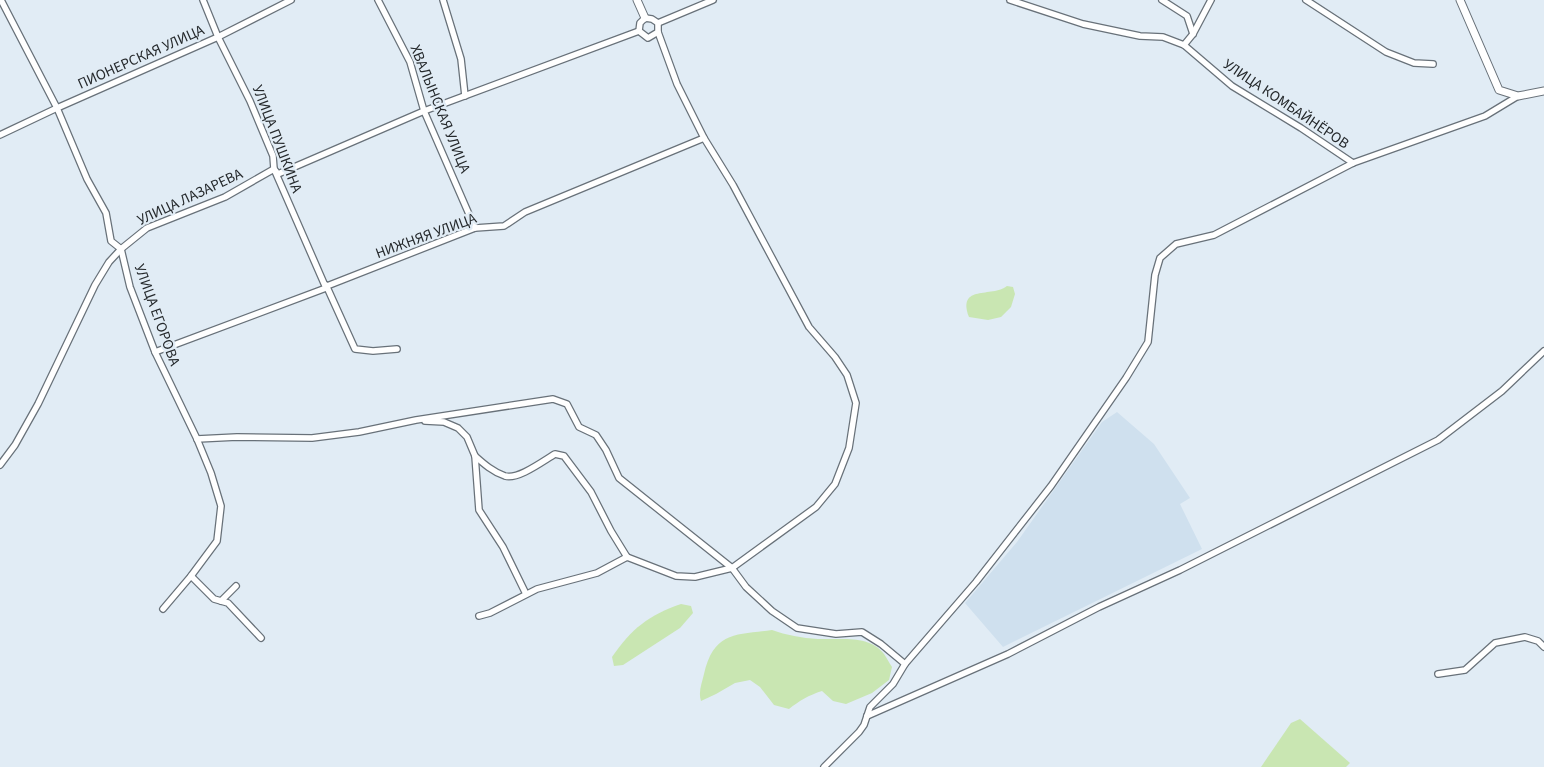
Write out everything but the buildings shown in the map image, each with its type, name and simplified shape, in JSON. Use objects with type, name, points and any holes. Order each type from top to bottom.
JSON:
[{"type":"street","name":"УЛИЦА ЕГОРОВА","points":[[1,0],[57,108],[87,178],[106,213],[111,241],[121,249],[130,287],[155,352],[212,473],[221,506],[217,542],[163,609]]},
{"type":"street","name":"УЛИЦА ПУШКИНА","points":[[203,0],[218,37],[250,101],[273,156],[276,172],[355,349],[373,351],[397,349]]},
{"type":"street","name":"ПИОНЕРСКАЯ УЛИЦА","points":[[0,135],[218,37],[291,0]]},
{"type":"street","name":"ХВАЛЫНСКАЯ УЛИЦА","points":[[378,0],[410,62],[424,112],[476,228]]},
{"type":"street","points":[[442,0],[461,59],[465,96]]},
{"type":"street","points":[[637,0],[646,18]]},
{"type":"street","points":[[658,23],[713,0]]},
{"type":"street","name":"УЛИЦА КОМБАЙНЁРОВ","points":[[1012,0],[1083,24],[1140,36],[1163,37],[1184,45],[1232,86],[1301,128],[1353,163]]},
{"type":"street","points":[[1162,0],[1186,16],[1193,34]]},
{"type":"street","points":[[1184,45],[1193,34],[1211,0]]},
{"type":"street","points":[[1306,0],[1386,52],[1414,63],[1433,64]]},
{"type":"street","points":[[1460,0],[1499,90],[1518,96]]},
{"type":"street","points":[[658,23],[652,18],[646,18],[640,23],[639,31],[648,38],[658,32]]},
{"type":"street","points":[[475,456],[492,470],[507,477],[523,473],[555,454],[564,456],[591,492],[627,557],[676,576],[695,577],[732,568],[816,507],[835,484],[849,448],[856,403],[847,375],[835,357],[809,327],[733,185],[704,138],[677,84],[658,32],[658,23]]},
{"type":"street","name":"УЛИЦА ЛАЗАРЕВА","points":[[0,464],[15,445],[38,404],[95,286],[109,262],[121,249],[147,228],[225,196],[276,172],[424,112],[639,31]]},
{"type":"street","points":[[824,767],[859,732],[864,725],[870,707],[893,684],[905,664],[976,582],[1052,486],[1126,378],[1148,342],[1155,275],[1160,258],[1176,244],[1214,235],[1353,163],[1485,116],[1518,96],[1544,91]]},
{"type":"street","name":"НИЖНЯЯ УЛИЦА","points":[[155,352],[476,228],[504,226],[525,212],[704,138]]},
{"type":"street","points":[[867,716],[1008,654],[1099,607],[1180,570],[1438,440],[1502,391],[1544,350]]},
{"type":"street","points":[[197,439],[237,437],[312,438],[359,432],[416,420],[554,399],[567,404],[579,427],[596,435],[606,450],[619,478],[732,568],[746,587],[772,611],[797,628],[836,634],[862,632],[881,644],[905,664]]},
{"type":"street","points":[[416,420],[444,422],[458,428],[468,436],[475,456],[479,510],[503,547],[526,594]]},
{"type":"street","points":[[479,616],[490,614],[537,589],[597,573],[627,557]]},
{"type":"street","points":[[191,576],[214,599],[228,603],[261,638]]},
{"type":"street","points":[[221,601],[236,586]]},
{"type":"street","points":[[1438,674],[1465,670],[1495,643],[1525,637],[1538,641],[1544,647]]},
{"type":"shaded area","points":[[1117,412],[1154,444],[1190,498],[1180,504],[1202,549],[1003,647],[965,603],[1017,542],[1102,422]]},
{"type":"green space","points":[[1007,286],[1013,287],[1015,294],[1011,307],[1001,317],[988,320],[969,317],[968,300],[972,296]]},
{"type":"green space","points":[[681,604],[691,606],[693,613],[680,628],[623,665],[614,666],[612,657],[626,638],[650,618]]},
{"type":"green space","points":[[772,630],[806,638],[853,639],[871,643],[884,654],[892,667],[889,680],[872,693],[846,704],[833,701],[822,691],[804,698],[789,709],[774,705],[760,687],[750,680],[735,683],[701,701],[701,688],[708,660],[720,642],[737,635]]},
{"type":"green space","points":[[1300,719],[1350,763],[1346,767],[1261,767],[1291,723]]}]
